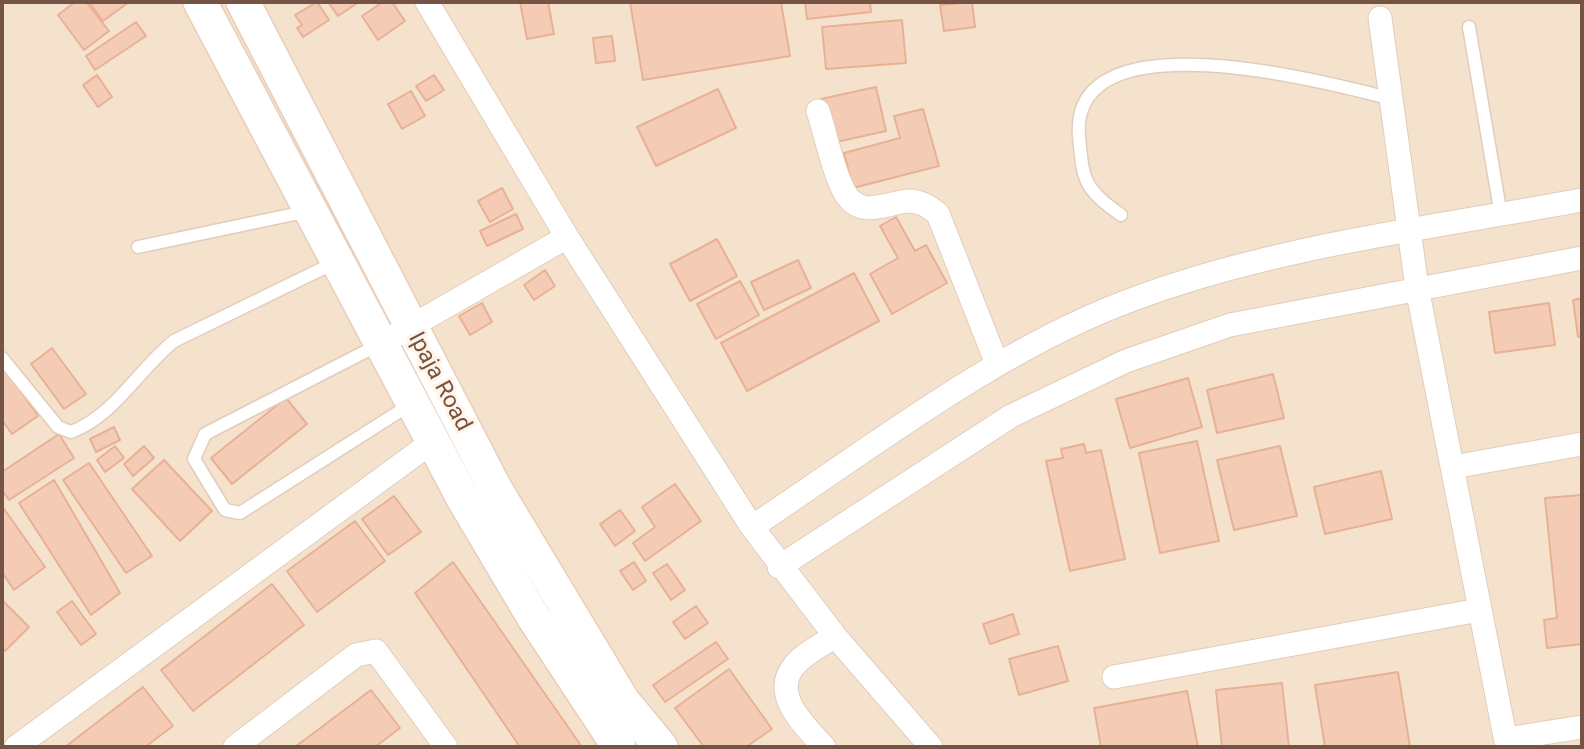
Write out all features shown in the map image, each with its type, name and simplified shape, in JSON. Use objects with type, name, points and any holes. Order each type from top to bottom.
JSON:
[{"type":"main road","name":"Ipaja Road","points":[[200,2],[339,261],[396,335],[496,491],[611,710],[619,747]]},
{"type":"main road","name":"Ipaja Road","points":[[246,3],[396,335],[413,403],[432,442],[534,618],[611,710],[661,747]]},
{"type":"street","points":[[427,2],[567,237],[779,567],[930,747]]},
{"type":"street","points":[[1380,18],[1417,288],[1506,743],[1582,727]]},
{"type":"street","points":[[818,111],[846,195],[859,205],[878,210],[909,201],[927,205],[938,214],[997,364]]},
{"type":"street","points":[[752,527],[997,364],[1136,299],[1281,254],[1582,200]]},
{"type":"street","points":[[396,335],[567,237]]},
{"type":"street","points":[[779,567],[1011,416],[1126,361],[1230,325],[1582,258]]},
{"type":"street","points":[[16,747],[432,442]]},
{"type":"street","points":[[1453,467],[1582,444]]},
{"type":"street","points":[[1114,677],[1479,610]]},
{"type":"street","points":[[824,747],[789,705],[786,688],[793,666],[835,636]]},
{"type":"street","points":[[235,747],[356,655],[376,651],[446,747]]},
{"type":"lane","points":[[1469,27],[1501,215]]},
{"type":"lane","points":[[1121,215],[1098,199],[1083,177],[1078,126],[1085,101],[1096,86],[1124,74],[1177,63],[1301,75],[1392,99]]},
{"type":"lane","points":[[138,247],[312,211]]},
{"type":"lane","points":[[2,358],[58,427],[71,432],[88,425],[108,409],[152,359],[174,341],[339,261]]},
{"type":"lane","points":[[396,335],[205,434],[194,459],[225,510],[240,513],[413,403]]},
{"type":"shaded area","points":[[2,2],[1582,2],[1582,747],[2,747]]},
{"type":"building","points":[[75,2],[86,2],[109,31],[84,50],[58,15]]},
{"type":"building","points":[[89,2],[129,2],[103,21]]},
{"type":"building","points":[[317,2],[329,20],[303,37],[297,28],[302,25],[295,15]]},
{"type":"building","points":[[328,2],[359,2],[338,16]]},
{"type":"building","points":[[383,2],[392,2],[405,21],[378,40],[362,16]]},
{"type":"building","points":[[520,2],[548,2],[554,34],[527,39]]},
{"type":"building","points":[[630,2],[781,2],[790,56],[643,80]]},
{"type":"building","points":[[805,2],[870,2],[871,12],[807,19]]},
{"type":"building","points":[[972,2],[975,27],[944,31],[940,5]]},
{"type":"building","points":[[902,20],[906,63],[826,69],[822,27]]},
{"type":"building","points":[[136,22],[146,36],[95,70],[86,56]]},
{"type":"building","points":[[612,36],[615,61],[596,63],[593,38]]},
{"type":"building","points":[[97,75],[112,97],[98,107],[83,85]]},
{"type":"building","points":[[434,75],[444,90],[426,101],[416,86]]},
{"type":"building","points":[[876,87],[886,131],[832,143],[821,99]]},
{"type":"building","points":[[718,89],[736,128],[656,166],[637,127]]},
{"type":"building","points":[[411,91],[425,116],[402,129],[388,104]]},
{"type":"building","points":[[923,109],[939,166],[853,188],[844,153],[900,138],[894,116]]},
{"type":"building","points":[[502,188],[513,209],[490,222],[478,201]]},
{"type":"building","points":[[516,214],[523,229],[487,246],[480,231]]},
{"type":"building","points":[[896,217],[915,251],[926,245],[947,283],[892,314],[870,274],[898,258],[880,226]]},
{"type":"building","points":[[717,239],[737,276],[690,301],[670,264]]},
{"type":"building","points":[[798,260],[811,288],[764,310],[751,282]]},
{"type":"building","points":[[545,270],[555,286],[534,300],[524,285]]},
{"type":"building","points":[[854,273],[879,321],[747,391],[721,343]]},
{"type":"building","points":[[740,281],[759,315],[716,339],[697,304]]},
{"type":"building","points":[[1582,298],[1582,336],[1578,337],[1573,300]]},
{"type":"building","points":[[482,303],[492,322],[470,335],[459,316]]},
{"type":"building","points":[[1549,303],[1555,345],[1495,353],[1489,312]]},
{"type":"building","points":[[52,348],[86,394],[64,409],[31,364]]},
{"type":"building","points":[[2,365],[38,416],[12,434],[2,420]]},
{"type":"building","points":[[1273,374],[1284,418],[1217,433],[1207,390]]},
{"type":"building","points":[[1188,378],[1202,427],[1130,448],[1116,399]]},
{"type":"building","points":[[286,398],[307,424],[232,484],[211,458]]},
{"type":"building","points":[[114,427],[120,440],[96,452],[90,439]]},
{"type":"building","points":[[59,434],[74,458],[9,500],[2,490],[2,472]]},
{"type":"building","points":[[1197,441],[1219,541],[1160,553],[1139,453]]},
{"type":"building","points":[[1084,444],[1086,453],[1101,450],[1125,559],[1070,571],[1046,461],[1063,458],[1061,449]]},
{"type":"building","points":[[115,446],[124,458],[105,472],[97,460]]},
{"type":"building","points":[[144,446],[154,458],[133,476],[124,464]]},
{"type":"building","points":[[1280,446],[1297,516],[1234,530],[1217,460]]},
{"type":"building","points":[[164,460],[212,511],[180,541],[132,489]]},
{"type":"building","points":[[89,463],[152,556],[126,573],[63,480]]},
{"type":"building","points":[[1381,471],[1392,519],[1325,534],[1314,487]]},
{"type":"building","points":[[54,480],[120,593],[91,615],[19,503]]},
{"type":"building","points":[[675,484],[701,521],[645,561],[633,543],[655,527],[642,507]]},
{"type":"building","points":[[1582,495],[1582,644],[1547,648],[1544,620],[1557,618],[1545,498]]},
{"type":"building","points":[[394,496],[421,532],[388,555],[362,519]]},
{"type":"building","points":[[2,506],[45,567],[14,590],[2,572]]},
{"type":"building","points":[[620,510],[635,531],[615,546],[600,524]]},
{"type":"building","points":[[355,521],[385,561],[317,612],[287,571]]},
{"type":"building","points":[[453,562],[582,747],[520,747],[415,593]]},
{"type":"building","points":[[634,562],[646,581],[633,590],[620,571]]},
{"type":"building","points":[[667,564],[685,590],[671,600],[653,573]]},
{"type":"building","points":[[272,584],[304,625],[193,711],[161,670]]},
{"type":"building","points":[[2,600],[29,627],[5,651],[2,647]]},
{"type":"building","points":[[72,601],[96,634],[81,645],[57,612]]},
{"type":"building","points":[[696,606],[708,623],[685,639],[673,622]]},
{"type":"building","points":[[1013,614],[1019,634],[990,644],[983,624]]},
{"type":"building","points":[[716,642],[728,659],[665,702],[653,685]]},
{"type":"building","points":[[1058,646],[1068,681],[1019,695],[1009,659]]},
{"type":"building","points":[[729,669],[772,729],[746,747],[704,747],[675,708]]},
{"type":"building","points":[[1398,672],[1410,747],[1325,747],[1315,685]]},
{"type":"building","points":[[1282,683],[1289,747],[1222,747],[1216,690]]},
{"type":"building","points":[[143,687],[173,726],[145,747],[65,747]]},
{"type":"building","points":[[371,690],[400,728],[375,747],[295,747]]},
{"type":"building","points":[[1187,691],[1198,747],[1101,747],[1094,708]]}]
